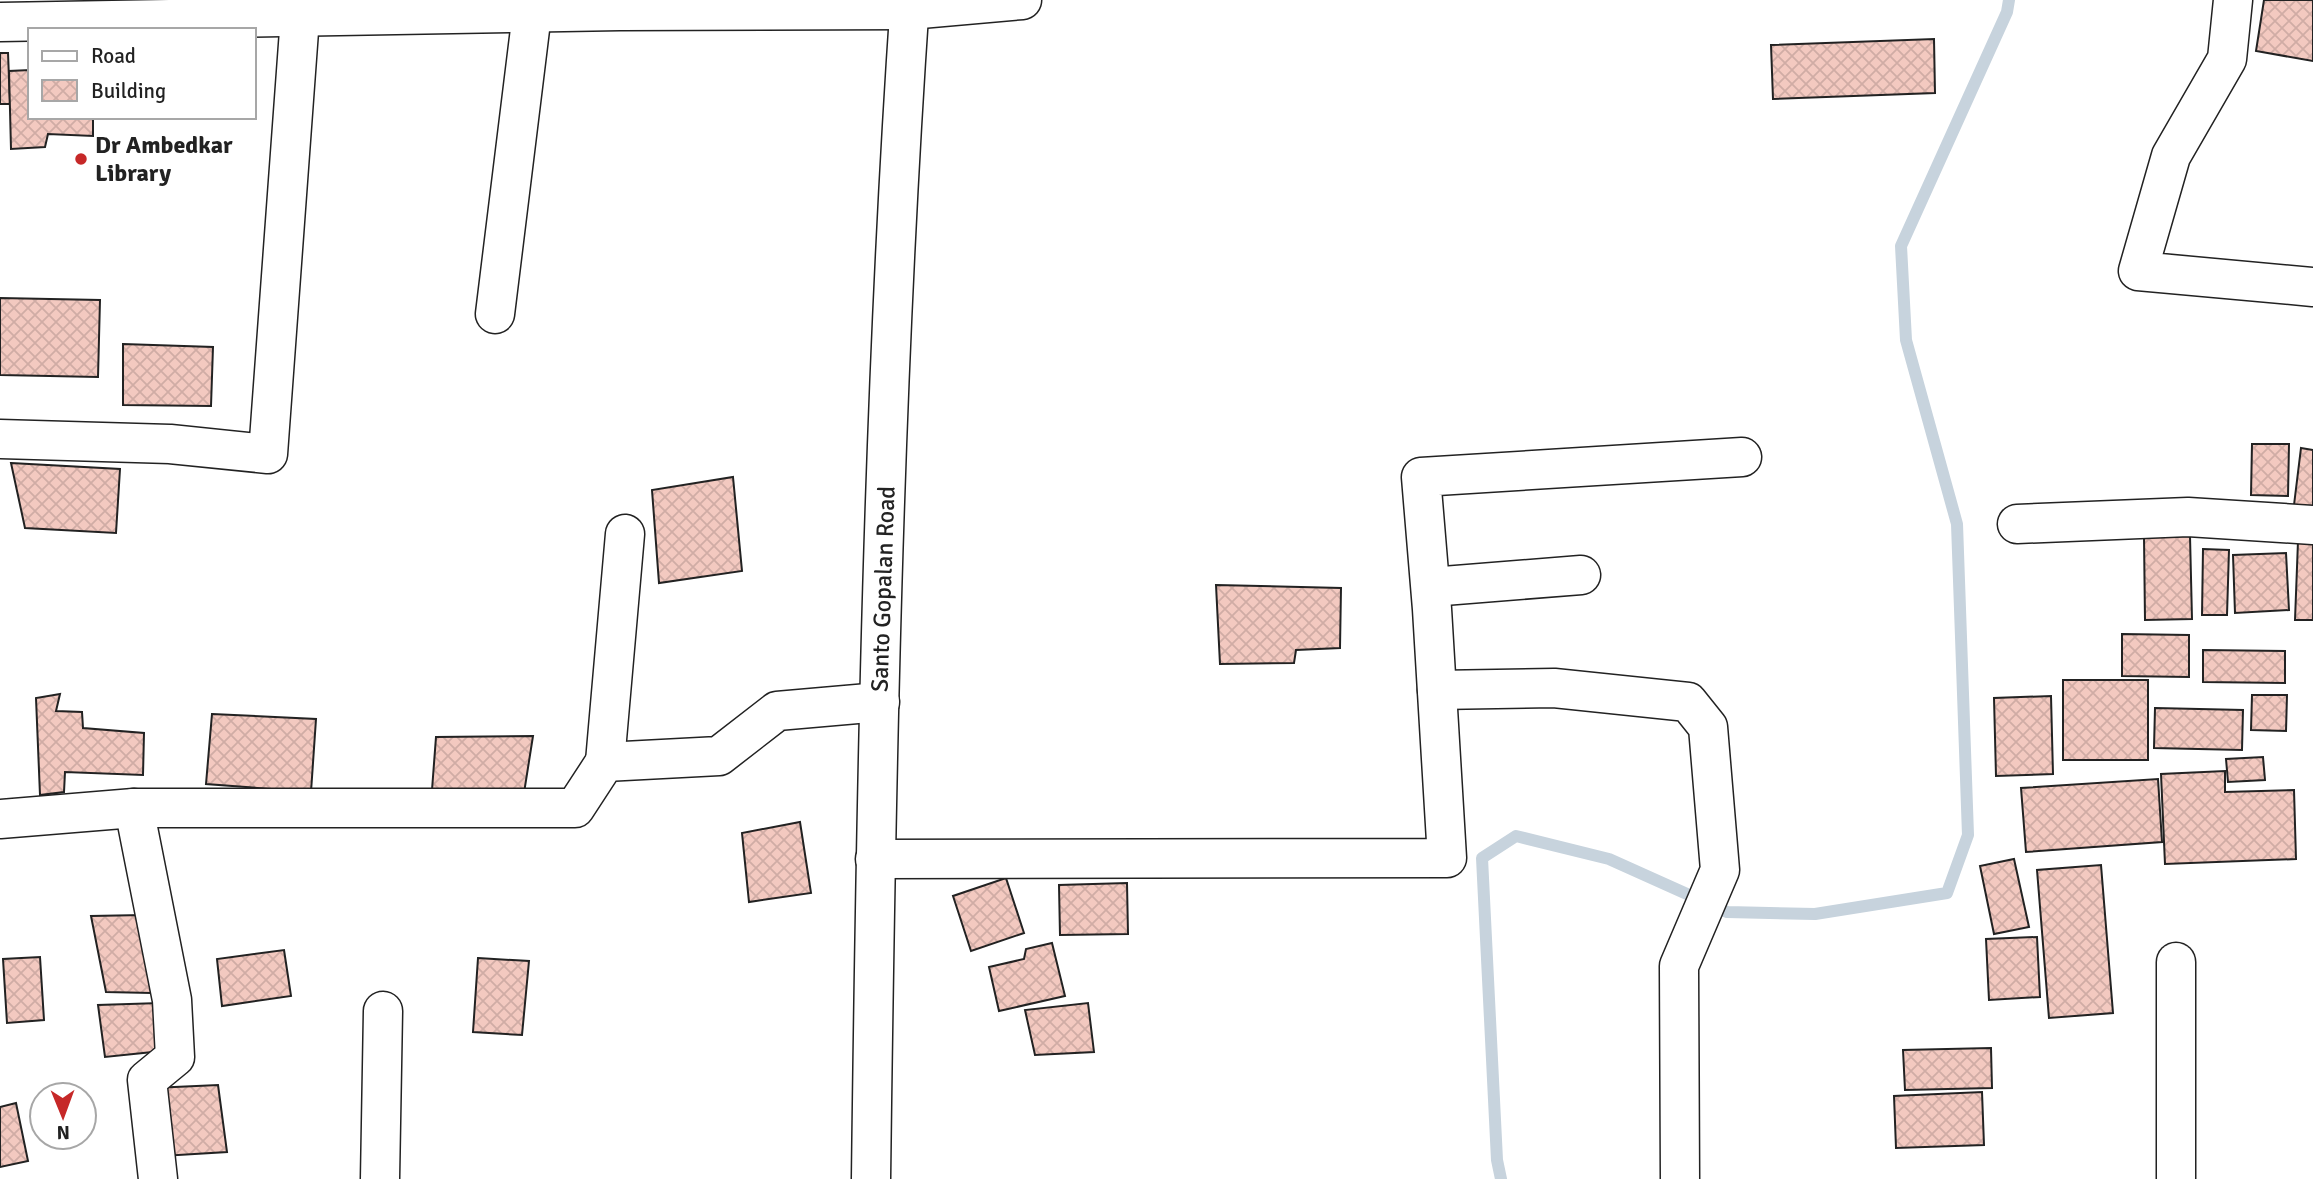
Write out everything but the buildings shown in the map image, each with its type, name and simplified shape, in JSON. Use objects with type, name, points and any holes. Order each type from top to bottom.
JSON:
[{"type":"street","points":[[0,22],[300,17],[530,6],[910,5],[1022,0]]},
{"type":"street","points":[[2233,0],[2227,59],[2171,156],[2138,271],[2313,288]]},
{"type":"street","name":"Santo Gopalan Road","points":[[872,1179],[875,859],[891,338],[910,5]]},
{"type":"street","points":[[495,314],[530,6]]},
{"type":"street","points":[[0,439],[170,444],[268,454],[300,17]]},
{"type":"street","points":[[875,859],[1447,858],[1431,587],[1421,477],[1742,457]]},
{"type":"street","points":[[2017,524],[2188,517],[2313,525]]},
{"type":"street","points":[[0,819],[134,808],[575,808],[605,762],[625,534]]},
{"type":"street","points":[[1431,587],[1581,575]]},
{"type":"street","points":[[1437,690],[1554,688],[1688,702],[1708,727],[1720,870],[1679,966],[1680,1179]]},
{"type":"street","points":[[605,762],[719,756],[777,711],[880,702]]},
{"type":"street","points":[[134,808],[172,1000],[175,1057],[147,1080],[158,1179]]},
{"type":"street","points":[[2176,962],[2176,1179]]},
{"type":"street","points":[[380,1179],[383,1011]]},
{"type":"waterway","points":[[1501,1179],[1497,1160],[1482,858],[1516,836],[1609,859],[1727,912],[1815,914],[1947,893],[1968,835],[1957,524],[1906,340],[1901,246],[2007,12],[2009,0]]},
{"type":"place","name":"Dr Ambedkar Library","points":[[81,159]]}]
